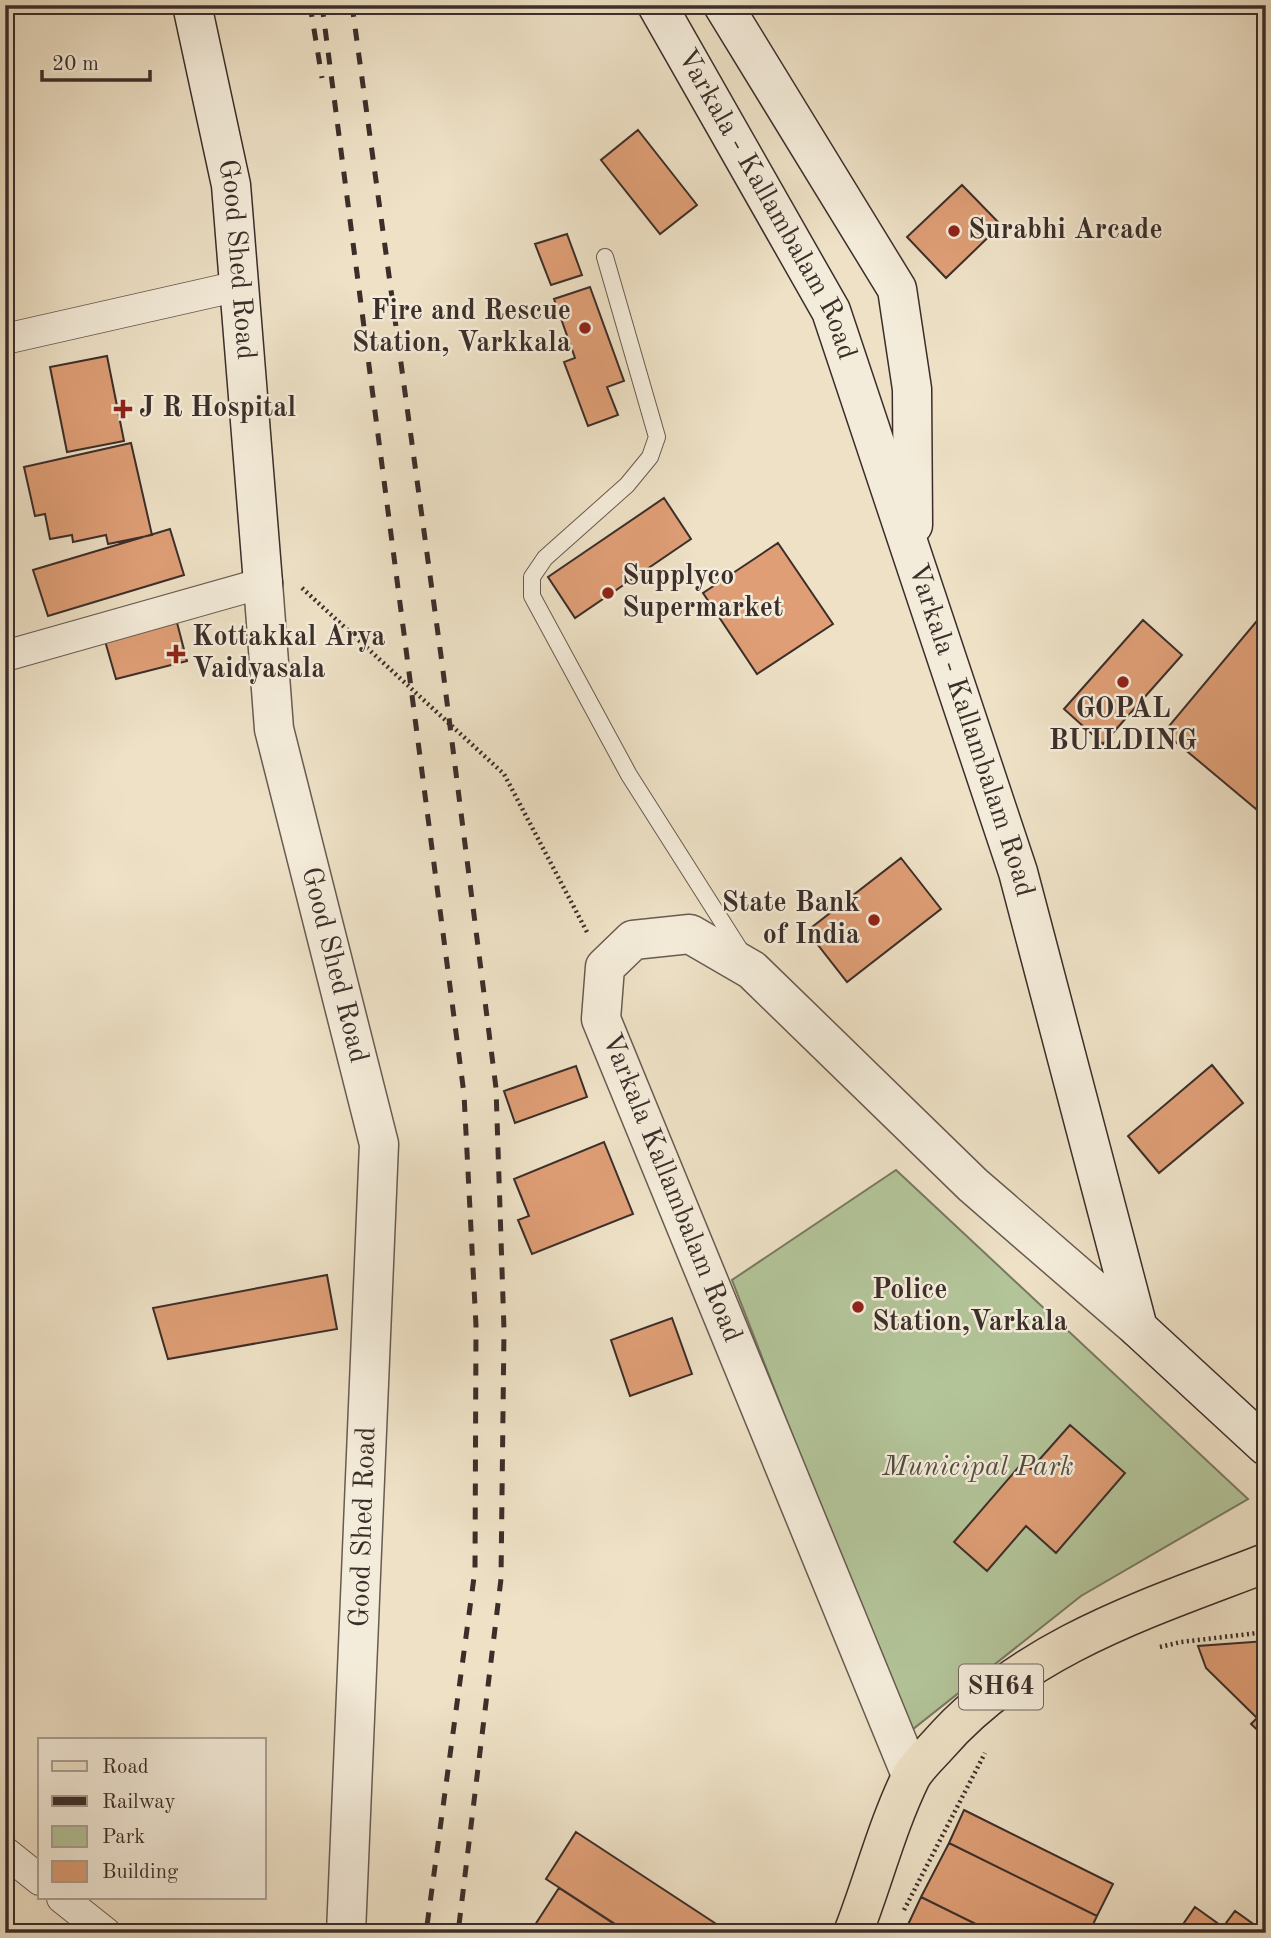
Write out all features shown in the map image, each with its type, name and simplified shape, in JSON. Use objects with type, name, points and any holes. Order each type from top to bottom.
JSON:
[{"type":"main road","name":"SH64","points":[[853,1933],[911,1775],[948,1733],[992,1693],[1052,1653],[1123,1618],[1266,1563]]},
{"type":"street","name":"Good Shed Road","points":[[192,5],[231,185],[274,729],[379,1144],[346,1933]]},
{"type":"street","name":"Varkala - Kallambalam Road","points":[[657,5],[831,311],[1018,872],[1138,1328]]},
{"type":"street","points":[[723,5],[897,289],[912,389],[913,562]]},
{"type":"street","points":[[5,340],[239,286]]},
{"type":"street","points":[[5,656],[262,566]]},
{"type":"street","points":[[605,967],[633,940],[690,934],[752,970],[973,1185],[1138,1328],[1266,1446]]},
{"type":"street","name":"Varkala Kallambalam Road","points":[[605,967],[601,1019],[911,1775]]},
{"type":"street","points":[[5,1852],[38,1878]]},
{"type":"street","points":[[63,1899],[106,1933]]},
{"type":"lane","points":[[605,257],[657,437],[650,457],[627,485],[545,558],[531,577],[532,596],[629,775],[752,970]]},
{"type":"path","points":[[262,566],[504,774],[605,967]]},
{"type":"path","points":[[1158,1648],[1181,1642],[1266,1632]]},
{"type":"path","points":[[898,1921],[987,1749]]},
{"type":"green space","name":"Municipal Park","points":[[896,1170],[1248,1499],[1081,1596],[908,1733],[732,1280]]},
{"type":"building","points":[[638,130],[697,205],[660,234],[601,160]]},
{"type":"building","name":"Surabhi Arcade","points":[[962,185],[1001,225],[946,278],[907,237]]},
{"type":"building","points":[[567,234],[582,275],[551,285],[535,244]]},
{"type":"building","name":"Fire and Rescue Station, Varkkala","points":[[590,287],[624,381],[607,387],[618,415],[588,426],[564,362],[575,358],[554,299]]},
{"type":"building","points":[[107,356],[124,441],[67,452],[50,367]]},
{"type":"building","points":[[131,443],[152,535],[108,544],[106,535],[73,542],[72,535],[50,539],[45,514],[35,516],[24,467]]},
{"type":"building","points":[[664,498],[691,539],[575,618],[548,577]]},
{"type":"building","points":[[170,529],[184,575],[48,616],[33,570]]},
{"type":"building","points":[[778,543],[833,624],[757,674],[703,593]]},
{"type":"building","points":[[1266,610],[1266,795],[1256,809],[1164,732]]},
{"type":"building","points":[[175,615],[187,661],[116,679],[103,634]]},
{"type":"building","name":"GOPAL BUILDING","points":[[1143,620],[1182,655],[1103,744],[1064,709]]},
{"type":"building","name":"State Bank of India","points":[[901,858],[941,909],[847,982],[807,931]]},
{"type":"building","points":[[1212,1065],[1243,1103],[1159,1173],[1128,1136]]},
{"type":"building","points":[[576,1066],[587,1097],[515,1123],[504,1091]]},
{"type":"building","points":[[604,1142],[633,1214],[532,1254],[518,1220],[529,1216],[514,1179]]},
{"type":"building","points":[[327,1275],[337,1329],[168,1359],[153,1308]]},
{"type":"building","points":[[672,1318],[692,1374],[630,1396],[611,1340]]},
{"type":"building","points":[[1070,1425],[1125,1473],[1056,1553],[1026,1526],[987,1571],[954,1542],[1023,1462],[1031,1469]]},
{"type":"building","points":[[1266,1641],[1266,1738],[1251,1724],[1257,1718],[1206,1668],[1198,1646]]},
{"type":"building","points":[[964,1810],[1113,1884],[1097,1916],[949,1843]]},
{"type":"building","points":[[576,1832],[730,1933],[629,1933],[546,1879]]},
{"type":"building","points":[[949,1843],[1097,1916],[1089,1933],[994,1933],[921,1897]]},
{"type":"building","points":[[559,1888],[628,1933],[540,1933],[533,1928]]},
{"type":"building","points":[[921,1897],[994,1933],[908,1933],[905,1931]]},
{"type":"building","points":[[1195,1907],[1223,1927],[1235,1911],[1266,1933],[1177,1933]]},
{"type":"railway","points":[[310,5],[322,78]]},
{"type":"railway","points":[[322,5],[464,1094],[476,1326],[475,1570],[426,1933]]},
{"type":"railway","points":[[352,5],[442,663],[496,1088],[504,1330],[501,1579],[458,1933]]},
{"type":"place","name":"Surabhi Arcade","points":[[954,231]]},
{"type":"place","name":"Fire and Rescue Station, Varkkala","points":[[585,328]]},
{"type":"place","name":"J R Hospital","points":[[123,409]]},
{"type":"place","name":"Supplyco Supermarket","points":[[608,593]]},
{"type":"place","name":"Kottakkal Arya Vaidyasala","points":[[176,654]]},
{"type":"place","name":"GOPAL BUILDING","points":[[1123,682]]},
{"type":"place","name":"State Bank of India","points":[[874,920]]},
{"type":"place","name":"Police Station,Varkala","points":[[858,1307]]}]
